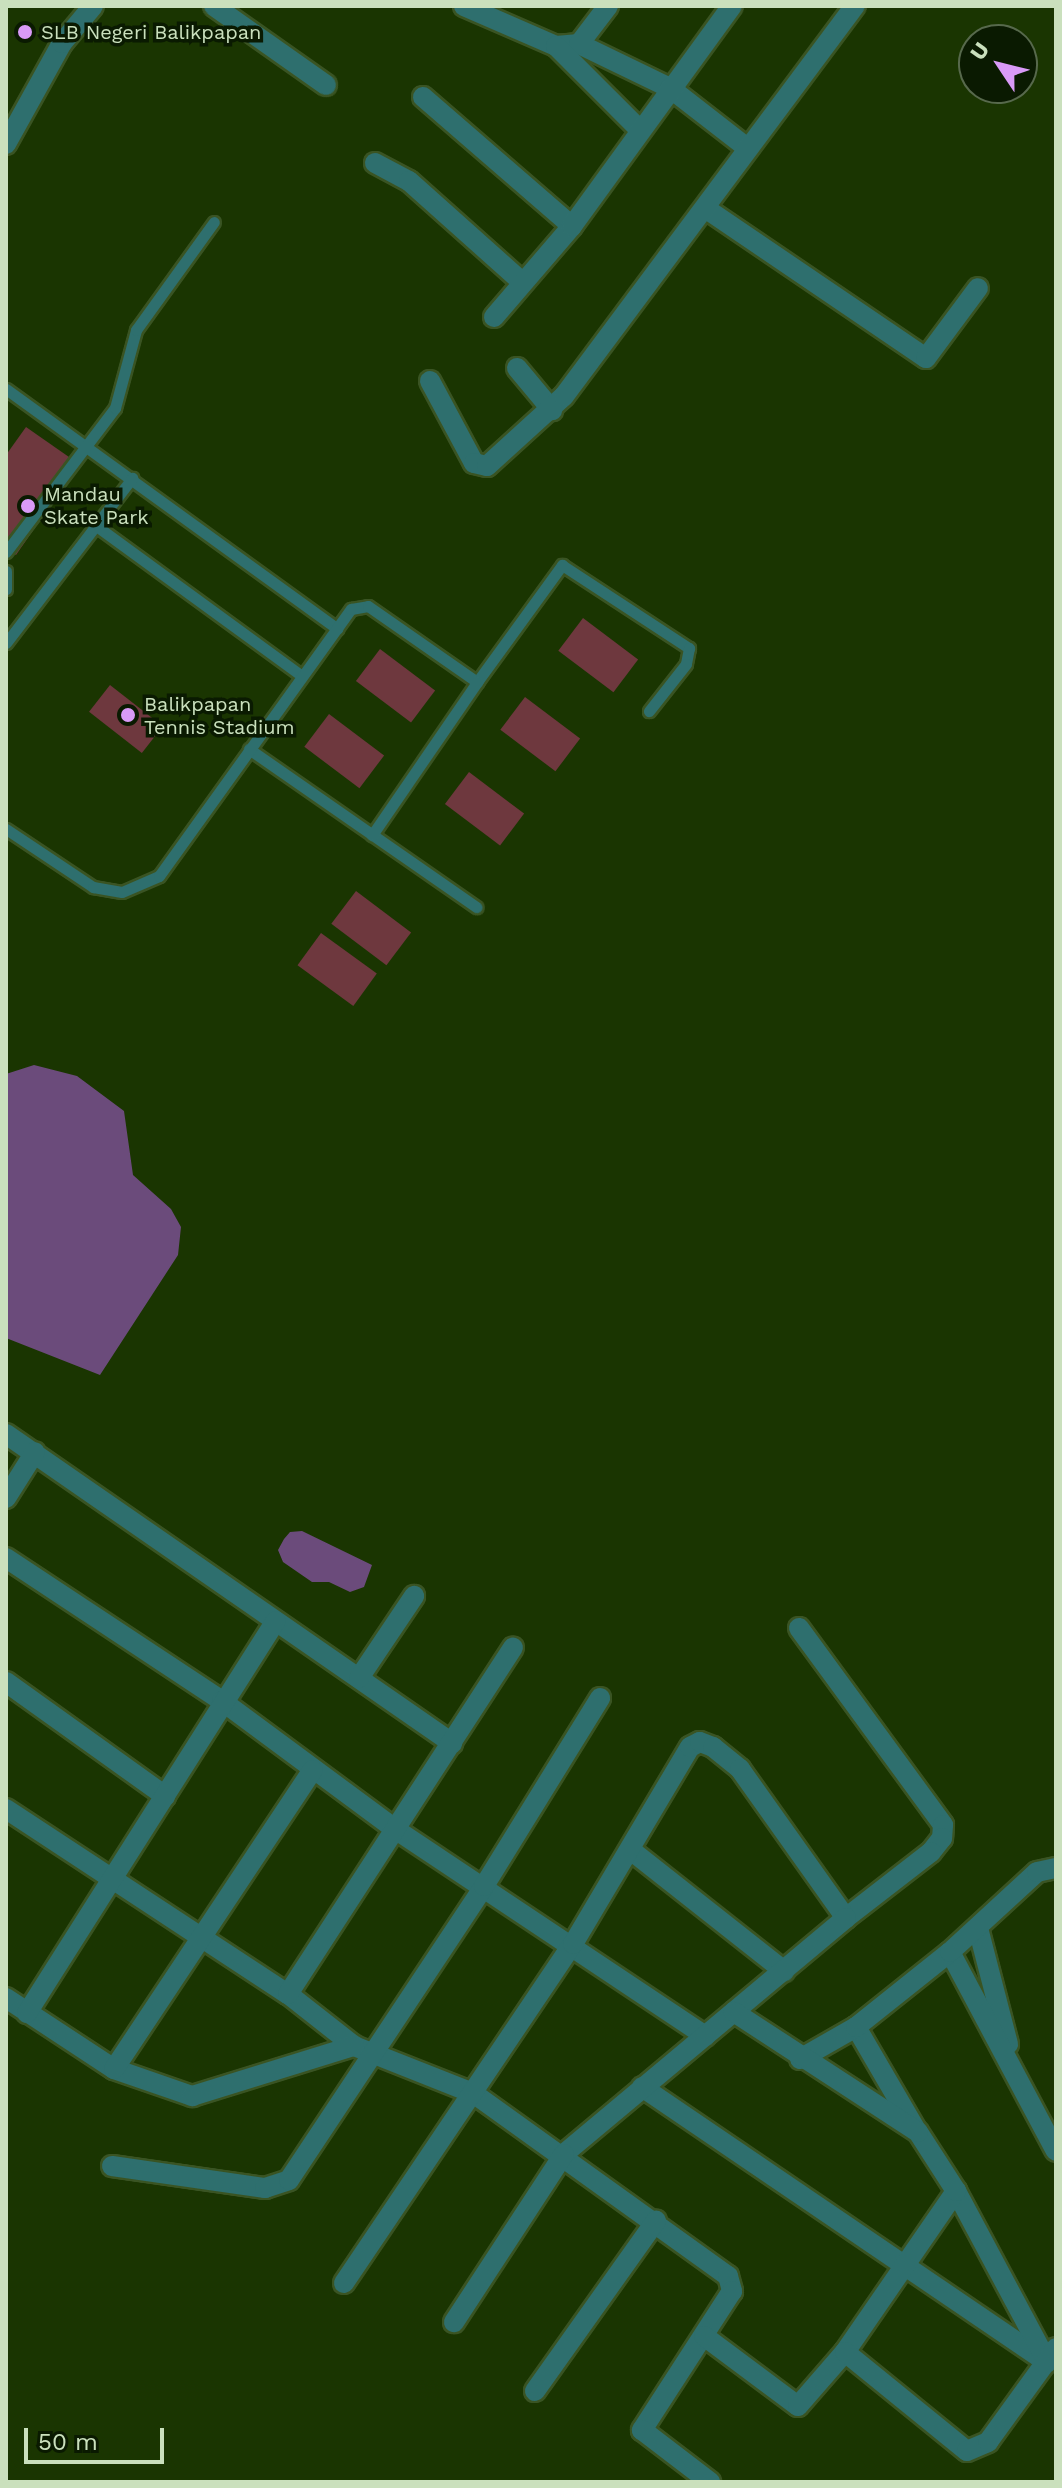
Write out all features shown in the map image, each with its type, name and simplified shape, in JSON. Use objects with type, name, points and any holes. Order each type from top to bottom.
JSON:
[{"type":"street","points":[[6,144],[62,43],[93,6]]},
{"type":"street","points":[[214,6],[326,85]]},
{"type":"street","points":[[579,44],[608,6]]},
{"type":"street","points":[[494,317],[572,226],[732,6]]},
{"type":"street","points":[[430,381],[480,467],[487,466],[552,410],[705,208],[746,147],[855,6]]},
{"type":"street","points":[[478,9],[556,46],[640,130]]},
{"type":"street","points":[[556,46],[579,44],[670,88],[746,147]]},
{"type":"street","points":[[423,97],[572,226]]},
{"type":"street","points":[[375,163],[409,181],[522,282]]},
{"type":"street","points":[[705,208],[926,358],[978,288]]},
{"type":"street","points":[[517,368],[552,410]]},
{"type":"street","points":[[6,1434],[452,1743]]},
{"type":"street","points":[[6,1498],[35,1452]]},
{"type":"street","points":[[6,1558],[222,1701],[395,1829],[573,1944],[705,2036]]},
{"type":"street","points":[[359,1678],[414,1596]]},
{"type":"street","points":[[27,2013],[113,1881],[222,1701],[276,1621]]},
{"type":"street","points":[[454,2322],[564,2154],[846,1918],[931,1852],[942,1838],[943,1825],[799,1628]]},
{"type":"street","points":[[288,1994],[513,1648]]},
{"type":"street","points":[[6,1682],[165,1796]]},
{"type":"street","points":[[112,2166],[278,2186],[289,2180],[484,1886],[600,1698]]},
{"type":"street","points":[[344,2283],[573,1944],[632,1851],[690,1747],[700,1742],[740,1769],[846,1918]]},
{"type":"street","points":[[114,2069],[313,1770]]},
{"type":"street","points":[[6,1809],[288,1994],[354,2046],[473,2093],[656,2221],[731,2281],[732,2291],[642,2430],[710,2482]]},
{"type":"street","points":[[632,1851],[784,1971]]},
{"type":"street","points":[[800,2059],[856,2027],[950,1952],[1037,1872],[1056,1868]]},
{"type":"street","points":[[978,1928],[1017,2077]]},
{"type":"street","points":[[950,1952],[1056,2151]]},
{"type":"street","points":[[6,1998],[114,2069],[192,2096],[354,2046]]},
{"type":"street","points":[[734,2012],[800,2059],[918,2132]]},
{"type":"street","points":[[856,2027],[1051,2355]]},
{"type":"street","points":[[642,2087],[903,2265],[1051,2355]]},
{"type":"street","points":[[704,2336],[798,2406],[845,2352],[956,2191]]},
{"type":"street","points":[[535,2391],[656,2221]]},
{"type":"street","points":[[845,2352],[967,2451],[988,2442],[1051,2355]]},
{"type":"lane","points":[[6,552],[89,447],[115,408],[136,330],[214,222]]},
{"type":"lane","points":[[7,391],[132,478],[337,629]]},
{"type":"lane","points":[[6,643],[132,478]]},
{"type":"lane","points":[[95,525],[302,676]]},
{"type":"lane","points":[[372,835],[562,565],[689,648],[686,664],[649,711]]},
{"type":"lane","points":[[6,571],[6,589]]},
{"type":"lane","points":[[6,829],[93,887],[122,892],[159,876],[351,609],[368,606],[477,682]]},
{"type":"lane","points":[[249,749],[476,907]]},
{"type":"shaded area","name":"Mandau Skate Park","points":[[26,427],[79,464],[16,555],[6,548],[6,455]]},
{"type":"shaded area","points":[[583,618],[638,660],[613,692],[558,651]]},
{"type":"shaded area","points":[[380,649],[435,691],[411,722],[356,681]]},
{"type":"shaded area","points":[[110,685],[163,726],[142,753],[89,712]]},
{"type":"shaded area","points":[[525,697],[580,739],[555,771],[500,730]]},
{"type":"shaded area","points":[[329,714],[384,756],[359,788],[304,747]]},
{"type":"shaded area","points":[[469,772],[524,814],[500,845],[445,804]]},
{"type":"shaded area","points":[[356,891],[411,933],[386,965],[331,924]]},
{"type":"shaded area","points":[[321,933],[377,974],[353,1006],[297,965]]},
{"type":"shaded area","points":[[34,1065],[77,1076],[124,1111],[133,1175],[171,1209],[181,1227],[178,1255],[100,1375],[6,1338],[6,1074]]},
{"type":"shaded area","points":[[302,1531],[372,1565],[364,1587],[350,1592],[329,1582],[312,1582],[283,1562],[278,1550],[284,1539],[290,1532]]},
{"type":"place","name":"SLB Negeri Balikpapan","points":[[25,32]]},
{"type":"place","name":"Mandau Skate Park","points":[[28,506]]},
{"type":"place","name":"Balikpapan Tennis Stadium","points":[[128,715]]}]
